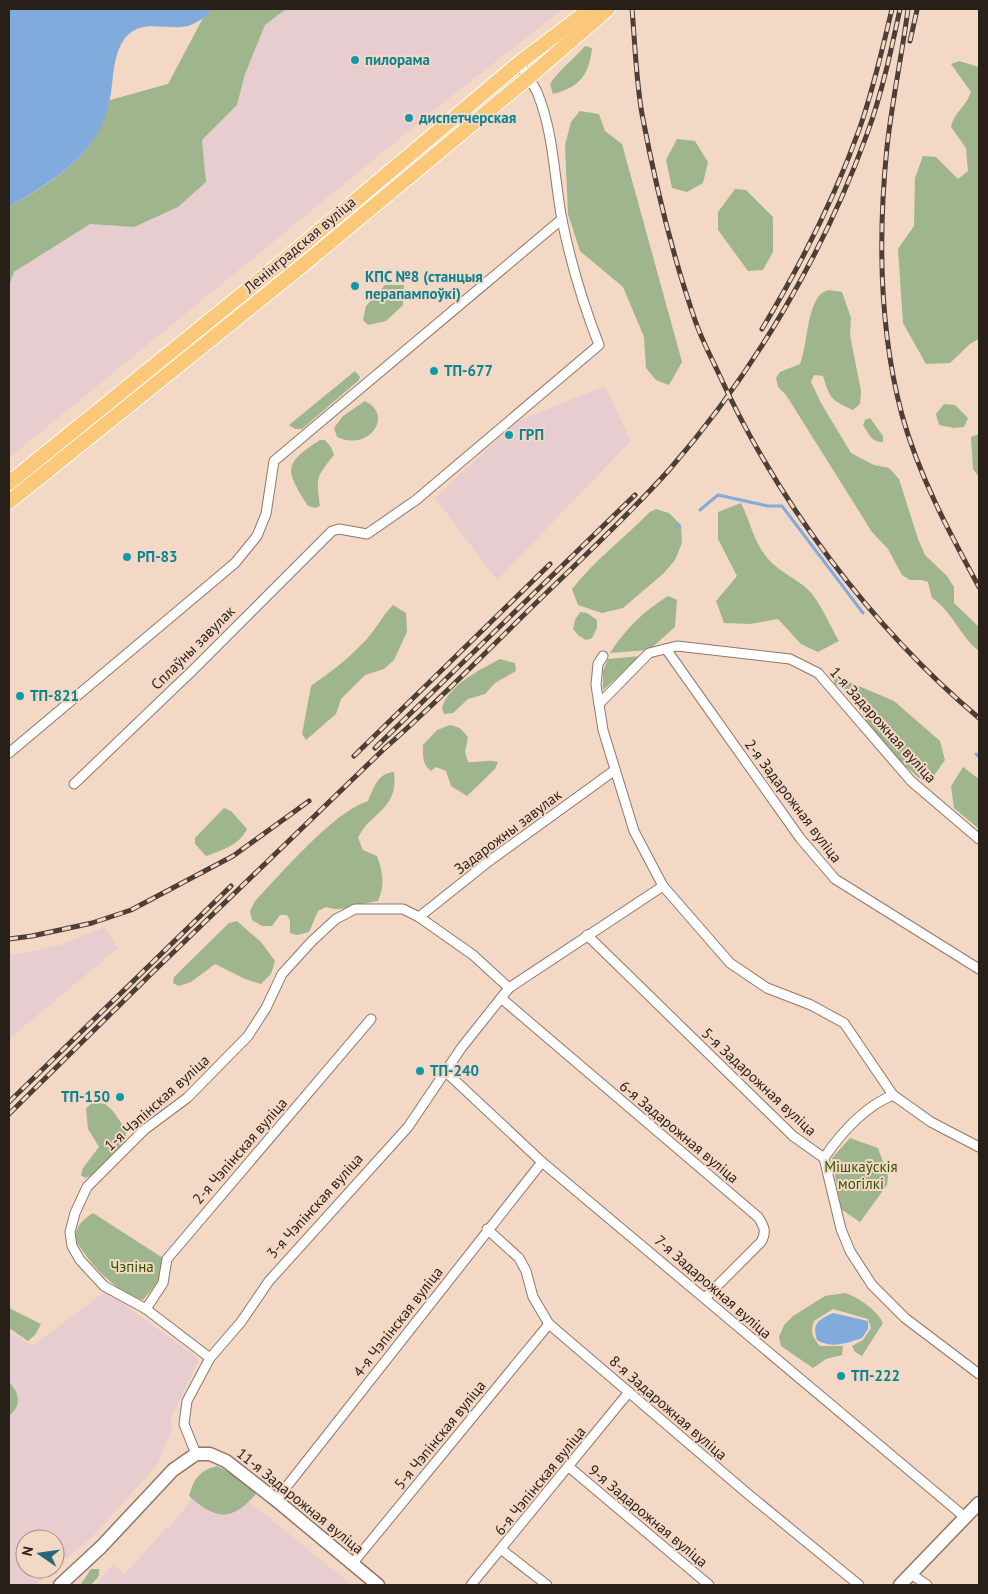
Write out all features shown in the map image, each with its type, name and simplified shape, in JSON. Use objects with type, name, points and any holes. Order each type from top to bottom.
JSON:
[{"type":"main road","name":"Ленінградская вуліца","points":[[9,483],[293,253],[519,63],[588,9]]},
{"type":"main road","name":"Ленінградская вуліца","points":[[9,500],[303,265],[608,9]]},
{"type":"main road","name":"11-я Задарожная вуліца","points":[[196,1454],[210,1454],[226,1461],[378,1585]]},
{"type":"main road","points":[[60,1585],[101,1547],[173,1470],[196,1454]]},
{"type":"main road","points":[[900,1585],[979,1503]]},
{"type":"street","points":[[9,753],[235,563],[257,536],[266,514],[274,461],[562,219],[552,147],[537,92],[519,63]]},
{"type":"street","points":[[406,159],[416,171]]},
{"type":"street","name":"Сплаўны завулак","points":[[74,784],[332,531],[339,530],[368,534],[416,500],[599,346],[578,292],[562,219]]},
{"type":"street","points":[[293,253],[303,265]]},
{"type":"street","name":"1-я Задарожная вуліца","points":[[599,704],[649,653],[677,646],[790,659],[818,673],[911,780],[979,839]]},
{"type":"street","name":"2-я Задарожная вуліца","points":[[666,649],[800,838],[835,880],[979,969]]},
{"type":"street","points":[[603,656],[598,664],[596,685],[603,730],[634,831],[663,886],[730,963],[767,988],[811,1006],[844,1023],[893,1095],[932,1122],[979,1147]]},
{"type":"street","name":"Задарожны завулак","points":[[419,917],[488,862],[615,770]]},
{"type":"street","name":"3-я Чэпінская вуліца","points":[[196,1454],[184,1424],[187,1401],[210,1358],[241,1322],[269,1281],[408,1127],[462,1047],[509,988],[663,886]]},
{"type":"street","name":"1-я Чэпінская вуліца","points":[[146,1309],[104,1286],[80,1260],[72,1246],[70,1232],[72,1222],[87,1187],[144,1130],[187,1098],[248,1036],[266,1008],[282,974],[312,941],[336,919],[355,909],[386,908],[403,909],[419,917]]},
{"type":"street","points":[[419,917],[473,956],[509,988]]},
{"type":"street","name":"5-я Задарожная вуліца","points":[[587,935],[793,1136],[824,1158]]},
{"type":"street","name":"6-я Задарожная вуліца","points":[[501,998],[758,1217],[764,1226],[765,1235],[761,1242],[705,1298]]},
{"type":"street","name":"2-я Чэпінская вуліца","points":[[146,1309],[163,1283],[167,1259],[370,1019]]},
{"type":"street","name":"7-я Задарожная вуліца","points":[[446,1073],[494,1115],[542,1162],[966,1518]]},
{"type":"street","points":[[893,1095],[878,1101],[839,1136],[824,1158],[841,1229],[850,1251],[872,1285],[905,1318],[979,1374]]},
{"type":"street","name":"4-я Чэпінская вуліца","points":[[276,1500],[487,1229],[542,1162]]},
{"type":"street","name":"8-я Задарожная вуліца","points":[[487,1229],[519,1258],[526,1271],[533,1297],[549,1324],[859,1585]]},
{"type":"street","points":[[146,1309],[210,1358]]},
{"type":"street","name":"5-я Чэпінская вуліца","points":[[352,1564],[549,1324]]},
{"type":"street","name":"6-я Чэпінская вуліца","points":[[471,1585],[502,1550],[629,1392]]},
{"type":"street","name":"9-я Задарожная вуліца","points":[[569,1467],[709,1585]]},
{"type":"street","points":[[502,1550],[547,1585]]},
{"type":"street","points":[[911,1574],[927,1585]]},
{"type":"shaded area","points":[[286,9],[563,9],[449,98],[9,458],[9,286],[14,272],[90,224],[134,227],[202,140],[237,105],[245,74],[265,25]]},
{"type":"shaded area","points":[[605,386],[631,441],[497,580],[435,498],[516,422]]},
{"type":"shaded area","points":[[104,927],[118,948],[9,1039],[9,954],[20,954],[60,945]]},
{"type":"shaded area","points":[[106,1291],[199,1359],[171,1419],[172,1428],[157,1465],[92,1537],[65,1560],[65,1529],[15,1529],[15,1579],[42,1579],[35,1585],[9,1585],[9,1331],[32,1346]]},
{"type":"shaded area","points":[[209,1477],[220,1478],[352,1585],[95,1585],[113,1564],[125,1574],[167,1527],[169,1528]]},
{"type":"green space","points":[[213,9],[286,9],[265,25],[245,74],[237,105],[202,140],[206,182],[178,207],[134,227],[90,224],[14,272],[9,286],[9,207],[42,187],[72,165],[94,137],[103,120],[110,100],[168,84],[203,18]]},
{"type":"green space","points":[[585,46],[592,48],[588,66],[582,78],[570,88],[553,94],[550,84]]},
{"type":"green space","points":[[959,61],[979,67],[979,339],[970,344],[950,363],[926,364],[903,323],[898,249],[914,226],[915,178],[923,156],[936,157],[958,179],[968,171],[966,148],[951,127],[971,92],[951,64]]},
{"type":"green space","points":[[580,111],[599,114],[605,131],[622,144],[682,362],[669,385],[656,380],[646,368],[644,337],[623,287],[580,251],[568,214],[565,145],[571,122]]},
{"type":"green space","points":[[677,139],[695,141],[708,162],[703,183],[687,192],[672,188],[666,160]]},
{"type":"green space","points":[[735,189],[746,190],[773,217],[773,252],[763,270],[748,271],[718,230],[718,212]]},
{"type":"green space","points":[[385,285],[404,285],[403,305],[386,321],[368,325],[363,320],[366,306]]},
{"type":"green space","points":[[829,290],[842,292],[851,318],[850,335],[861,391],[860,404],[853,410],[832,398],[823,376],[814,375],[811,382],[821,403],[851,453],[874,465],[889,468],[899,479],[925,555],[947,576],[954,587],[954,603],[979,627],[979,651],[966,638],[939,603],[932,598],[928,582],[910,580],[902,575],[888,549],[872,532],[786,395],[778,387],[776,378],[780,372],[800,364],[815,302],[821,294]]},
{"type":"green space","points":[[355,371],[360,377],[359,380],[302,429],[295,429],[289,425]]},
{"type":"green space","points":[[365,401],[374,407],[378,415],[374,430],[359,440],[337,437],[334,428],[343,416]]},
{"type":"green space","points":[[944,404],[955,405],[968,418],[964,427],[954,428],[939,425],[936,414]]},
{"type":"green space","points":[[870,418],[883,436],[883,442],[873,439],[863,425],[865,420]]},
{"type":"green space","points":[[979,434],[979,477],[973,469],[971,437]]},
{"type":"green space","points":[[320,440],[325,440],[331,447],[334,455],[319,478],[320,506],[315,508],[308,506],[300,494],[292,475],[292,468],[299,455]]},
{"type":"green space","points":[[741,503],[757,543],[765,555],[776,567],[812,594],[839,641],[818,652],[801,644],[778,619],[750,624],[724,623],[716,601],[737,576],[718,539],[718,512]]},
{"type":"green space","points":[[656,509],[669,513],[681,525],[682,543],[675,560],[664,573],[623,608],[602,613],[578,605],[572,589],[600,559],[650,512]]},
{"type":"green space","points":[[668,596],[677,600],[675,627],[649,650],[610,653],[636,621]]},
{"type":"green space","points":[[393,605],[406,613],[407,632],[394,660],[384,669],[365,675],[341,699],[336,714],[306,740],[302,734],[311,686],[356,650]]},
{"type":"green space","points":[[580,612],[587,613],[597,620],[597,628],[592,638],[586,640],[573,629],[575,620]]},
{"type":"green space","points":[[641,656],[603,690],[603,671],[608,659]]},
{"type":"green space","points":[[500,659],[515,663],[516,671],[495,683],[485,694],[468,699],[453,713],[444,714],[442,708],[445,700],[458,685],[474,673]]},
{"type":"green space","points":[[835,676],[894,701],[940,741],[945,760],[930,781],[919,778],[902,763],[864,720],[861,696],[834,684]]},
{"type":"green space","points":[[450,725],[460,728],[468,737],[465,752],[468,762],[498,762],[495,769],[467,796],[451,786],[446,771],[436,767],[431,771],[426,766],[424,760],[423,745],[437,730]]},
{"type":"green space","points":[[963,767],[979,779],[979,829],[954,808],[951,786]]},
{"type":"green space","points":[[394,772],[394,785],[388,803],[363,829],[358,838],[363,850],[377,856],[379,862],[382,884],[378,901],[339,909],[326,907],[318,911],[309,932],[297,935],[290,933],[290,920],[287,915],[280,915],[272,926],[262,926],[252,920],[250,911],[255,901],[308,845],[339,818],[368,801],[380,778]]},
{"type":"green space","points":[[224,808],[231,811],[247,829],[244,835],[235,843],[206,856],[195,844],[195,838]]},
{"type":"green space","points":[[237,921],[261,942],[275,961],[271,974],[261,984],[245,979],[215,964],[191,982],[179,986],[173,983],[174,977],[229,923]]},
{"type":"green space","points":[[93,1102],[105,1104],[113,1111],[126,1130],[126,1146],[100,1172],[85,1178],[81,1175],[83,1168],[99,1147],[88,1129],[86,1108]]},
{"type":"green space","name":"Мішкаўскія могілкі","points":[[850,1138],[878,1148],[888,1176],[887,1185],[860,1222],[841,1209],[832,1158]]},
{"type":"green space","name":"Чэпіна","points":[[93,1213],[163,1258],[162,1271],[158,1281],[143,1300],[122,1290],[104,1276],[88,1259],[75,1239],[80,1224]]},
{"type":"green space","points":[[845,1293],[867,1305],[883,1323],[862,1356],[855,1352],[852,1346],[863,1340],[871,1328],[868,1319],[833,1309],[814,1321],[812,1334],[820,1346],[843,1346],[842,1355],[826,1359],[813,1368],[781,1346],[779,1337],[784,1325],[793,1316],[825,1296]]},
{"type":"green space","points":[[9,1308],[41,1324],[35,1335],[28,1341],[9,1328]]},
{"type":"green space","points":[[9,1382],[17,1395],[18,1404],[9,1416]]},
{"type":"green space","points":[[217,1466],[234,1475],[256,1494],[239,1510],[223,1514],[215,1513],[207,1510],[189,1496],[198,1476],[206,1470]]},
{"type":"green space","points":[[91,1569],[99,1569],[99,1576],[91,1585],[77,1585],[81,1584]]},
{"type":"water","points":[[9,9],[213,9],[202,19],[188,26],[147,26],[133,31],[126,37],[118,51],[105,118],[96,135],[85,150],[58,176],[9,207]]},
{"type":"water","points":[[833,1313],[868,1321],[868,1329],[862,1338],[834,1345],[823,1343],[817,1340],[816,1326],[820,1320]]},
{"type":"waterway","points":[[700,510],[718,495],[768,506],[782,506],[863,613]]},
{"type":"waterway","points":[[976,754],[979,757]]},
{"type":"railway","points":[[632,9],[640,101],[658,192],[687,295],[700,333],[741,420],[798,514],[865,603],[939,683],[979,718]]},
{"type":"railway","points":[[762,329],[790,281],[839,182],[869,100],[892,9]]},
{"type":"railway","points":[[9,1114],[153,972],[385,748],[443,695],[603,538],[669,470],[700,433],[757,353],[808,267],[830,223],[850,179],[872,119],[886,72],[900,9]]},
{"type":"railway","points":[[908,9],[889,130],[882,214],[882,282],[889,349],[902,415],[917,460],[946,524],[979,587]]},
{"type":"railway","points":[[910,41],[917,10]]},
{"type":"railway","points":[[375,748],[635,495]]},
{"type":"railway","points":[[354,756],[550,564]]},
{"type":"railway","points":[[9,939],[92,923],[131,910],[233,856],[309,801]]},
{"type":"railway","points":[[9,1102],[231,886]]},
{"type":"place","name":"пилорама","points":[[355,60]]},
{"type":"place","name":"диспетчерская","points":[[409,118]]},
{"type":"place","name":"КПС №8 (станцыя перапампоўкі)","points":[[355,286]]},
{"type":"place","name":"ТП-677","points":[[434,371]]},
{"type":"place","name":"ГРП","points":[[509,435]]},
{"type":"place","name":"РП-83","points":[[127,557]]},
{"type":"place","name":"ТП-821","points":[[20,696]]},
{"type":"place","name":"ТП-240","points":[[420,1071]]},
{"type":"place","name":"ТП-150","points":[[120,1097]]},
{"type":"place","name":"ТП-222","points":[[841,1376]]}]
